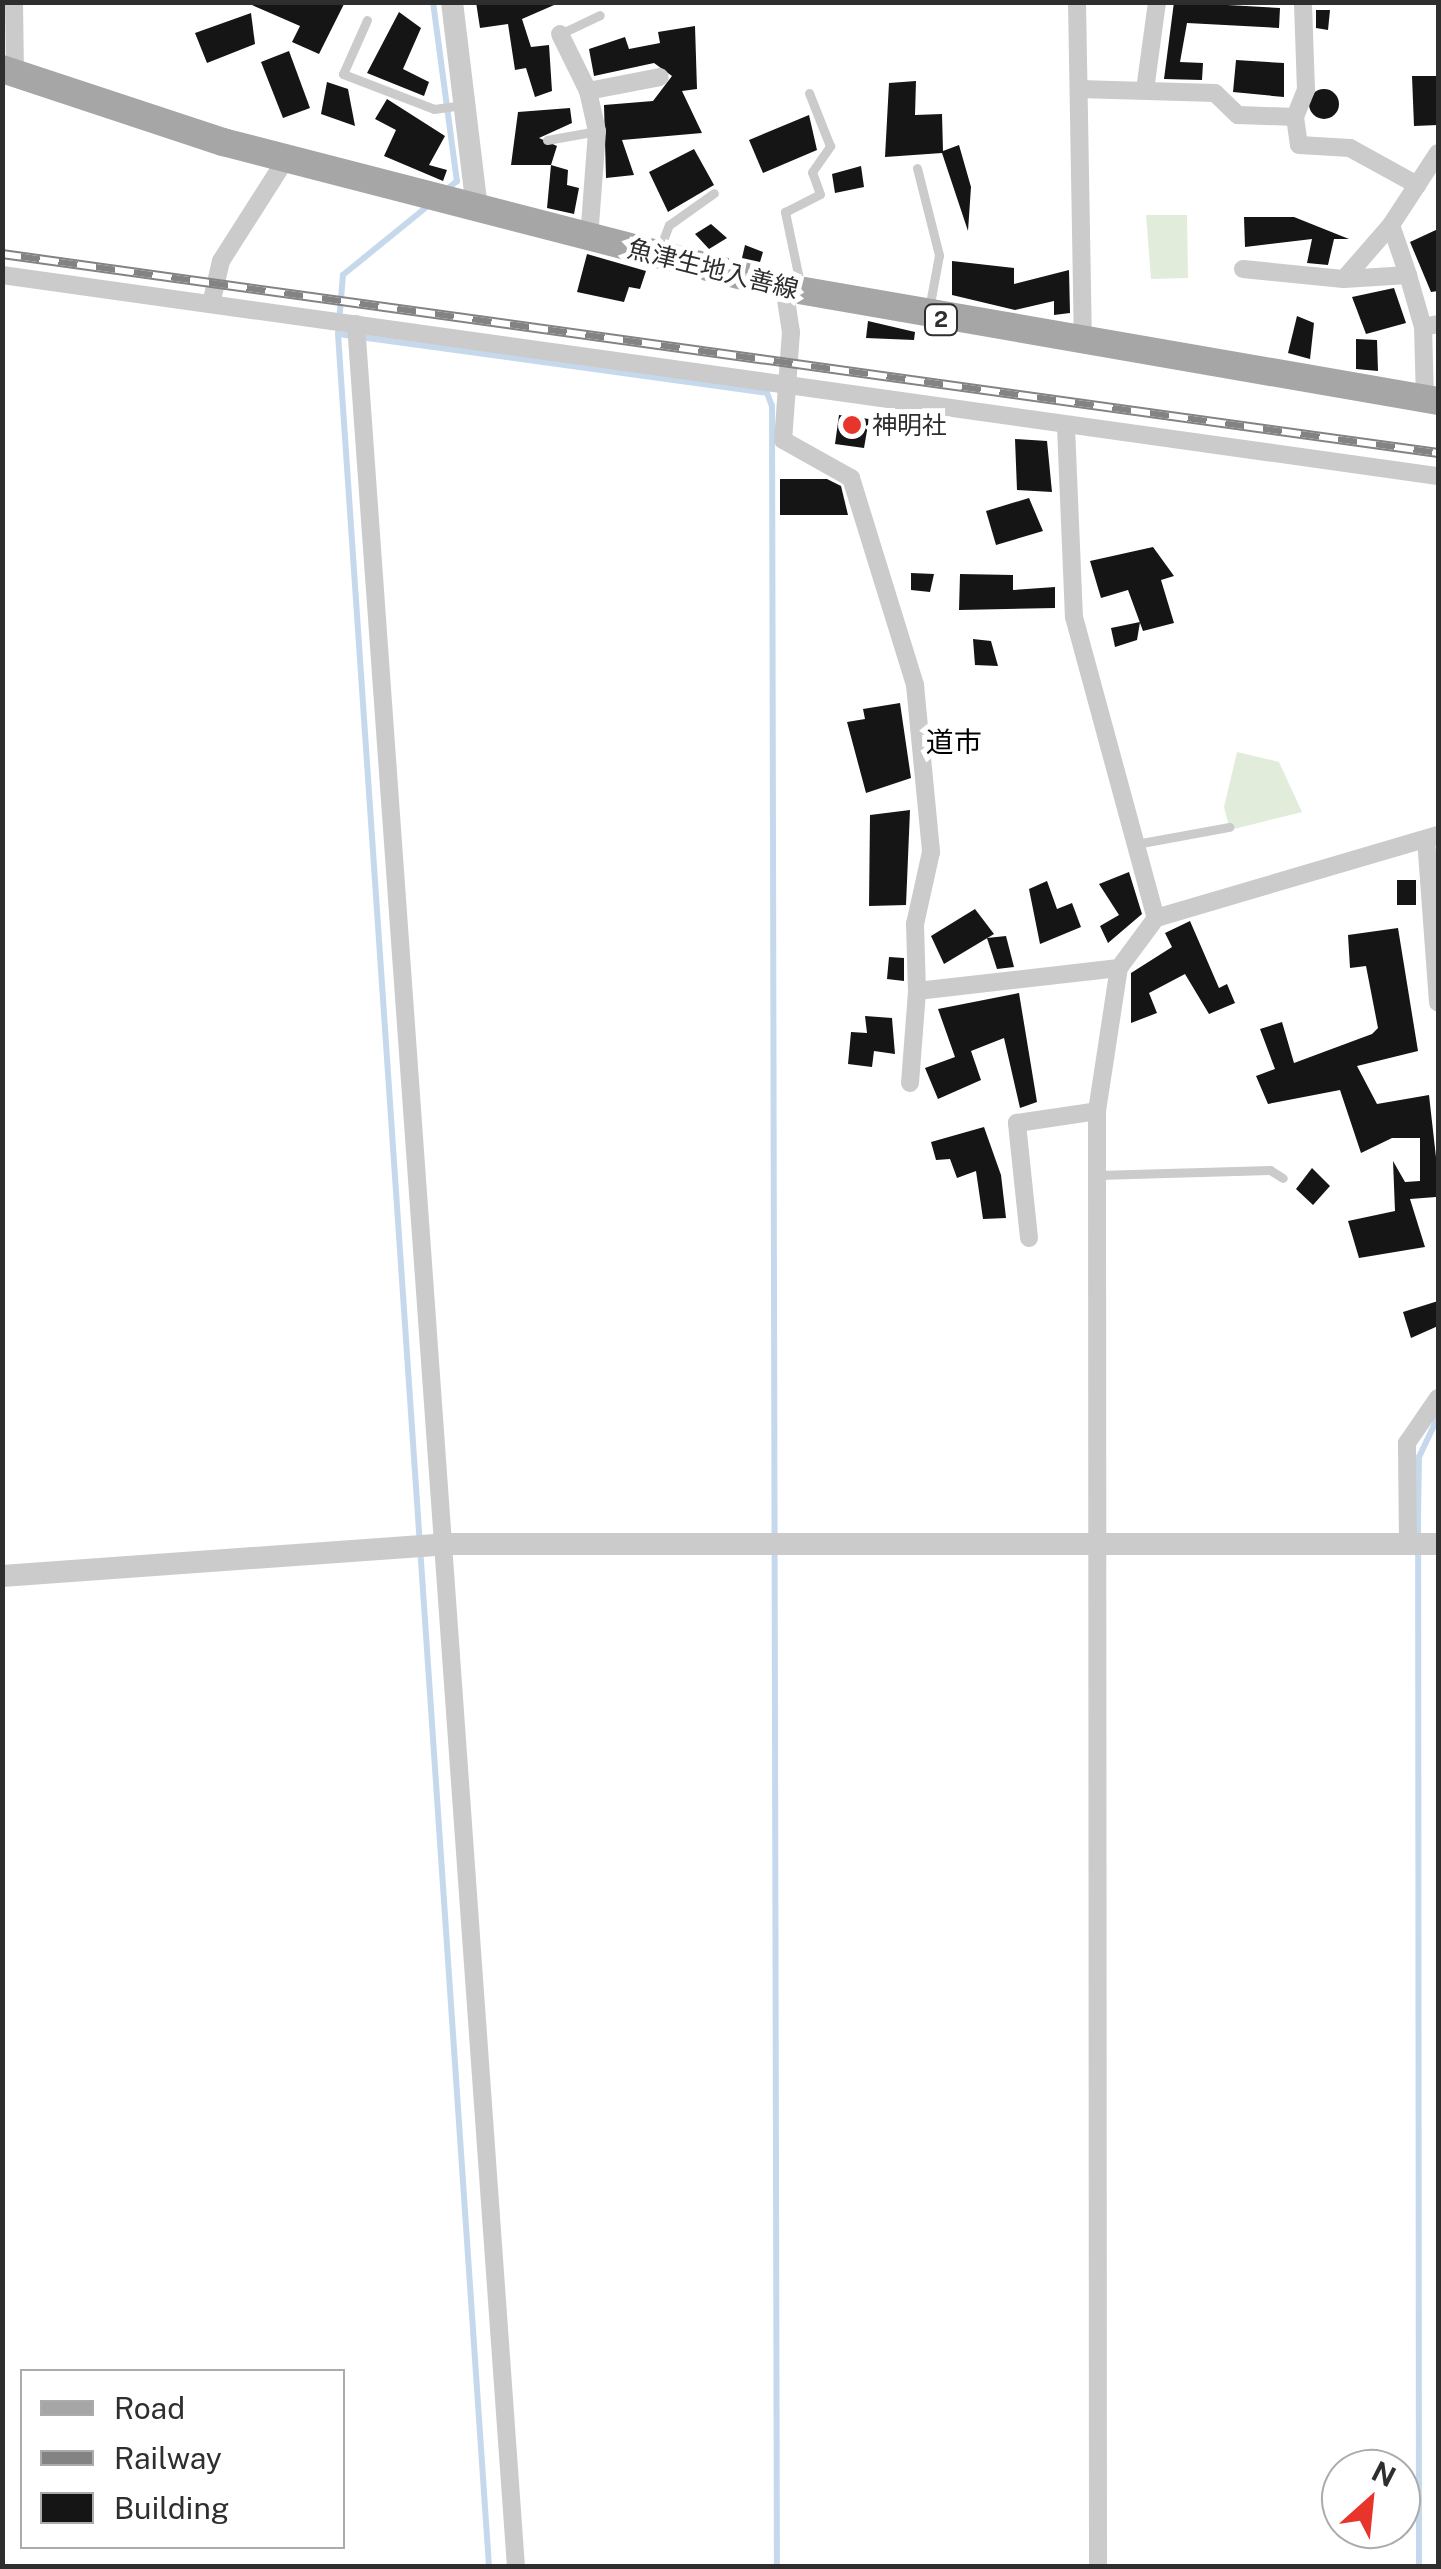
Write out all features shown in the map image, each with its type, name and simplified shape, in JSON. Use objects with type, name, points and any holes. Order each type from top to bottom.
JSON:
[{"type":"main road","name":"魚津生地入善線","points":[[9,71],[286,159],[793,289],[1084,344],[1432,400]]},
{"type":"street","points":[[9,71],[14,2]]},
{"type":"street","points":[[452,2],[464,104],[464,206]]},
{"type":"street","points":[[1077,2],[1084,344]]},
{"type":"street","points":[[1145,90],[1157,2]]},
{"type":"street","points":[[1302,2],[1306,90],[1294,118],[1299,146],[1350,148],[1417,185]]},
{"type":"street","points":[[560,34],[588,91],[597,131],[589,238]]},
{"type":"street","points":[[588,91],[660,77]]},
{"type":"street","points":[[1079,88],[1214,93],[1238,115],[1294,118]]},
{"type":"street","points":[[1344,279],[1391,225],[1438,153]]},
{"type":"street","points":[[212,304],[221,261],[286,159]]},
{"type":"street","points":[[1391,225],[1431,326],[1432,400]]},
{"type":"street","points":[[1243,269],[1344,279],[1408,274]]},
{"type":"street","points":[[2,275],[1066,427],[1438,476]]},
{"type":"street","points":[[793,289],[783,386],[783,440],[851,478],[865,506],[915,685],[931,852],[915,924],[917,990],[910,1083]]},
{"type":"street","points":[[356,324],[516,2566]]},
{"type":"street","points":[[1066,427],[1074,618],[1156,918]]},
{"type":"street","points":[[1098,2566],[1097,1111],[1119,968],[1156,918],[1432,836],[1438,1002]]},
{"type":"street","points":[[917,990],[1119,968]]},
{"type":"street","points":[[1030,1238],[1016,1123],[1097,1111]]},
{"type":"street","points":[[1408,1544],[1407,1443],[1438,1398]]},
{"type":"street","points":[[2,1576],[446,1544],[1438,1544]]},
{"type":"lane","points":[[560,34],[600,15]]},
{"type":"lane","points":[[367,20],[344,74],[434,109],[464,104]]},
{"type":"lane","points":[[793,289],[785,212],[820,194],[812,172],[830,146],[809,93]]},
{"type":"lane","points":[[547,140],[597,131]]},
{"type":"lane","points":[[918,168],[938,256],[929,317]]},
{"type":"lane","points":[[657,256],[669,225],[714,193]]},
{"type":"lane","points":[[1133,845],[1229,826]]},
{"type":"lane","points":[[1098,1174],[1270,1170],[1283,1178]]},
{"type":"green space","points":[[1146,215],[1187,215],[1188,278],[1151,279]]},
{"type":"green space","points":[[1237,752],[1279,762],[1302,812],[1230,830],[1224,807]]},
{"type":"building","points":[[245,2],[345,2],[319,54],[292,42],[300,26]]},
{"type":"building","points":[[476,2],[561,2],[522,19],[531,47],[549,45],[552,91],[535,97],[526,68],[515,70],[508,24],[480,28]]},
{"type":"building","points":[[1174,2],[1280,8],[1279,28],[1187,23],[1180,62],[1203,63],[1202,80],[1164,79]]},
{"type":"building","points":[[1316,10],[1330,10],[1328,30],[1316,28]]},
{"type":"building","points":[[399,12],[421,28],[403,69],[429,82],[424,96],[367,73]]},
{"type":"building","points":[[251,13],[255,44],[207,63],[195,33]]},
{"type":"building","points":[[695,26],[697,89],[682,91],[702,133],[622,140],[634,175],[606,178],[604,105],[653,101],[672,76],[654,63],[594,76],[589,49],[625,37],[629,49],[660,43],[658,32]]},
{"type":"building","points":[[289,51],[310,108],[283,118],[261,62]]},
{"type":"building","points":[[1236,60],[1284,63],[1284,97],[1233,92]]},
{"type":"building","points":[[1412,76],[1438,76],[1438,125],[1414,126]]},
{"type":"building","points":[[916,81],[915,115],[942,114],[943,151],[959,145],[971,187],[968,231],[942,153],[885,157],[889,83]]},
{"type":"building","points":[[327,82],[348,89],[355,126],[321,114]]},
{"type":"building","points":[[1324,89],[1338,98],[1339,104],[1330,118],[1324,119],[1310,110],[1309,104],[1318,90]]},
{"type":"building","points":[[387,99],[445,136],[429,165],[447,170],[443,181],[384,156],[396,130],[375,119]]},
{"type":"building","points":[[570,108],[572,123],[539,138],[557,146],[551,165],[511,165],[518,112]]},
{"type":"building","points":[[809,115],[817,150],[763,173],[749,140]]},
{"type":"building","points":[[694,149],[714,185],[668,212],[649,172]]},
{"type":"building","points":[[551,165],[568,170],[567,185],[579,188],[574,214],[547,208]]},
{"type":"building","points":[[861,166],[864,187],[835,193],[832,174]]},
{"type":"building","points":[[1244,217],[1294,217],[1349,239],[1334,239],[1328,265],[1307,263],[1312,239],[1245,247]]},
{"type":"building","points":[[711,224],[727,238],[709,249],[695,234]]},
{"type":"building","points":[[1438,229],[1438,291],[1431,292],[1410,242]]},
{"type":"building","points":[[745,245],[763,252],[760,262],[742,258]]},
{"type":"building","points":[[587,254],[646,271],[640,289],[629,287],[624,302],[577,292]]},
{"type":"building","points":[[952,261],[1014,268],[1014,284],[1069,270],[1070,313],[1054,315],[1054,301],[1015,310],[952,295]]},
{"type":"building","points":[[1394,288],[1406,323],[1366,334],[1352,297]]},
{"type":"building","points":[[1297,316],[1314,323],[1310,359],[1288,353]]},
{"type":"building","points":[[868,321],[915,332],[914,340],[866,338]]},
{"type":"building","points":[[1356,339],[1377,340],[1378,371],[1356,369]]},
{"type":"building","points":[[839,415],[869,419],[864,448],[835,444]]},
{"type":"building","points":[[1015,439],[1047,441],[1052,492],[1017,490]]},
{"type":"building","points":[[780,479],[827,479],[841,486],[848,515],[780,515]]},
{"type":"building","points":[[1029,498],[1043,531],[996,545],[986,511]]},
{"type":"building","points":[[1153,547],[1174,576],[1161,580],[1174,623],[1143,631],[1128,590],[1101,598],[1090,561]]},
{"type":"building","points":[[911,573],[934,574],[930,592],[911,590]]},
{"type":"building","points":[[960,574],[1013,575],[1013,590],[1055,587],[1055,608],[959,610]]},
{"type":"building","points":[[1140,622],[1137,640],[1115,647],[1111,628]]},
{"type":"building","points":[[973,639],[991,641],[998,666],[975,665]]},
{"type":"building","points":[[900,703],[911,778],[866,793],[847,722],[865,719],[863,709]]},
{"type":"building","points":[[910,810],[906,905],[869,906],[870,815]]},
{"type":"building","points":[[1129,872],[1142,914],[1108,943],[1100,926],[1119,915],[1099,884]]},
{"type":"building","points":[[1397,880],[1416,880],[1416,905],[1397,905]]},
{"type":"building","points":[[1047,881],[1057,909],[1072,903],[1081,927],[1040,944],[1029,889]]},
{"type":"building","points":[[975,909],[994,934],[944,964],[931,936]]},
{"type":"building","points":[[1190,921],[1219,988],[1227,984],[1235,1003],[1209,1014],[1185,974],[1149,993],[1157,1013],[1131,1023],[1131,973],[1172,947],[1165,933]]},
{"type":"building","points":[[1398,928],[1418,1051],[1357,1066],[1377,1104],[1429,1095],[1438,1175],[1436,1197],[1410,1199],[1425,1247],[1359,1258],[1348,1221],[1395,1211],[1393,1161],[1405,1182],[1420,1181],[1420,1138],[1392,1138],[1361,1153],[1340,1090],[1268,1104],[1256,1076],[1275,1069],[1260,1029],[1282,1022],[1294,1063],[1372,1034],[1378,1028],[1366,966],[1350,968],[1348,935]]},
{"type":"building","points":[[1006,936],[1014,967],[997,969],[987,938]]},
{"type":"building","points":[[889,957],[904,958],[904,981],[887,979]]},
{"type":"building","points":[[1019,993],[1037,1102],[1020,1108],[1004,1038],[971,1051],[981,1080],[938,1099],[925,1068],[955,1057],[938,1009]]},
{"type":"building","points":[[865,1016],[892,1018],[895,1054],[874,1051],[872,1067],[848,1064],[851,1032],[867,1033]]},
{"type":"building","points":[[984,1127],[1001,1175],[1006,1218],[983,1219],[976,1171],[957,1178],[950,1159],[936,1160],[931,1142]]},
{"type":"building","points":[[1312,1168],[1330,1186],[1313,1205],[1296,1189]]},
{"type":"building","points":[[1438,1301],[1438,1326],[1411,1338],[1403,1312]]},
{"type":"waterway","points":[[433,2],[457,181],[446,190]]},
{"type":"waterway","points":[[429,205],[343,275],[338,334],[489,2566]]},
{"type":"waterway","points":[[338,334],[767,393],[772,406],[777,2566]]},
{"type":"waterway","points":[[1419,2566],[1419,1457],[1438,1417]]},
{"type":"railway","points":[[2,254],[1438,453]]},
{"type":"place","name":"神明社","points":[[852,425]]},
{"type":"district","name":"道市","points":[[954,742]]}]
